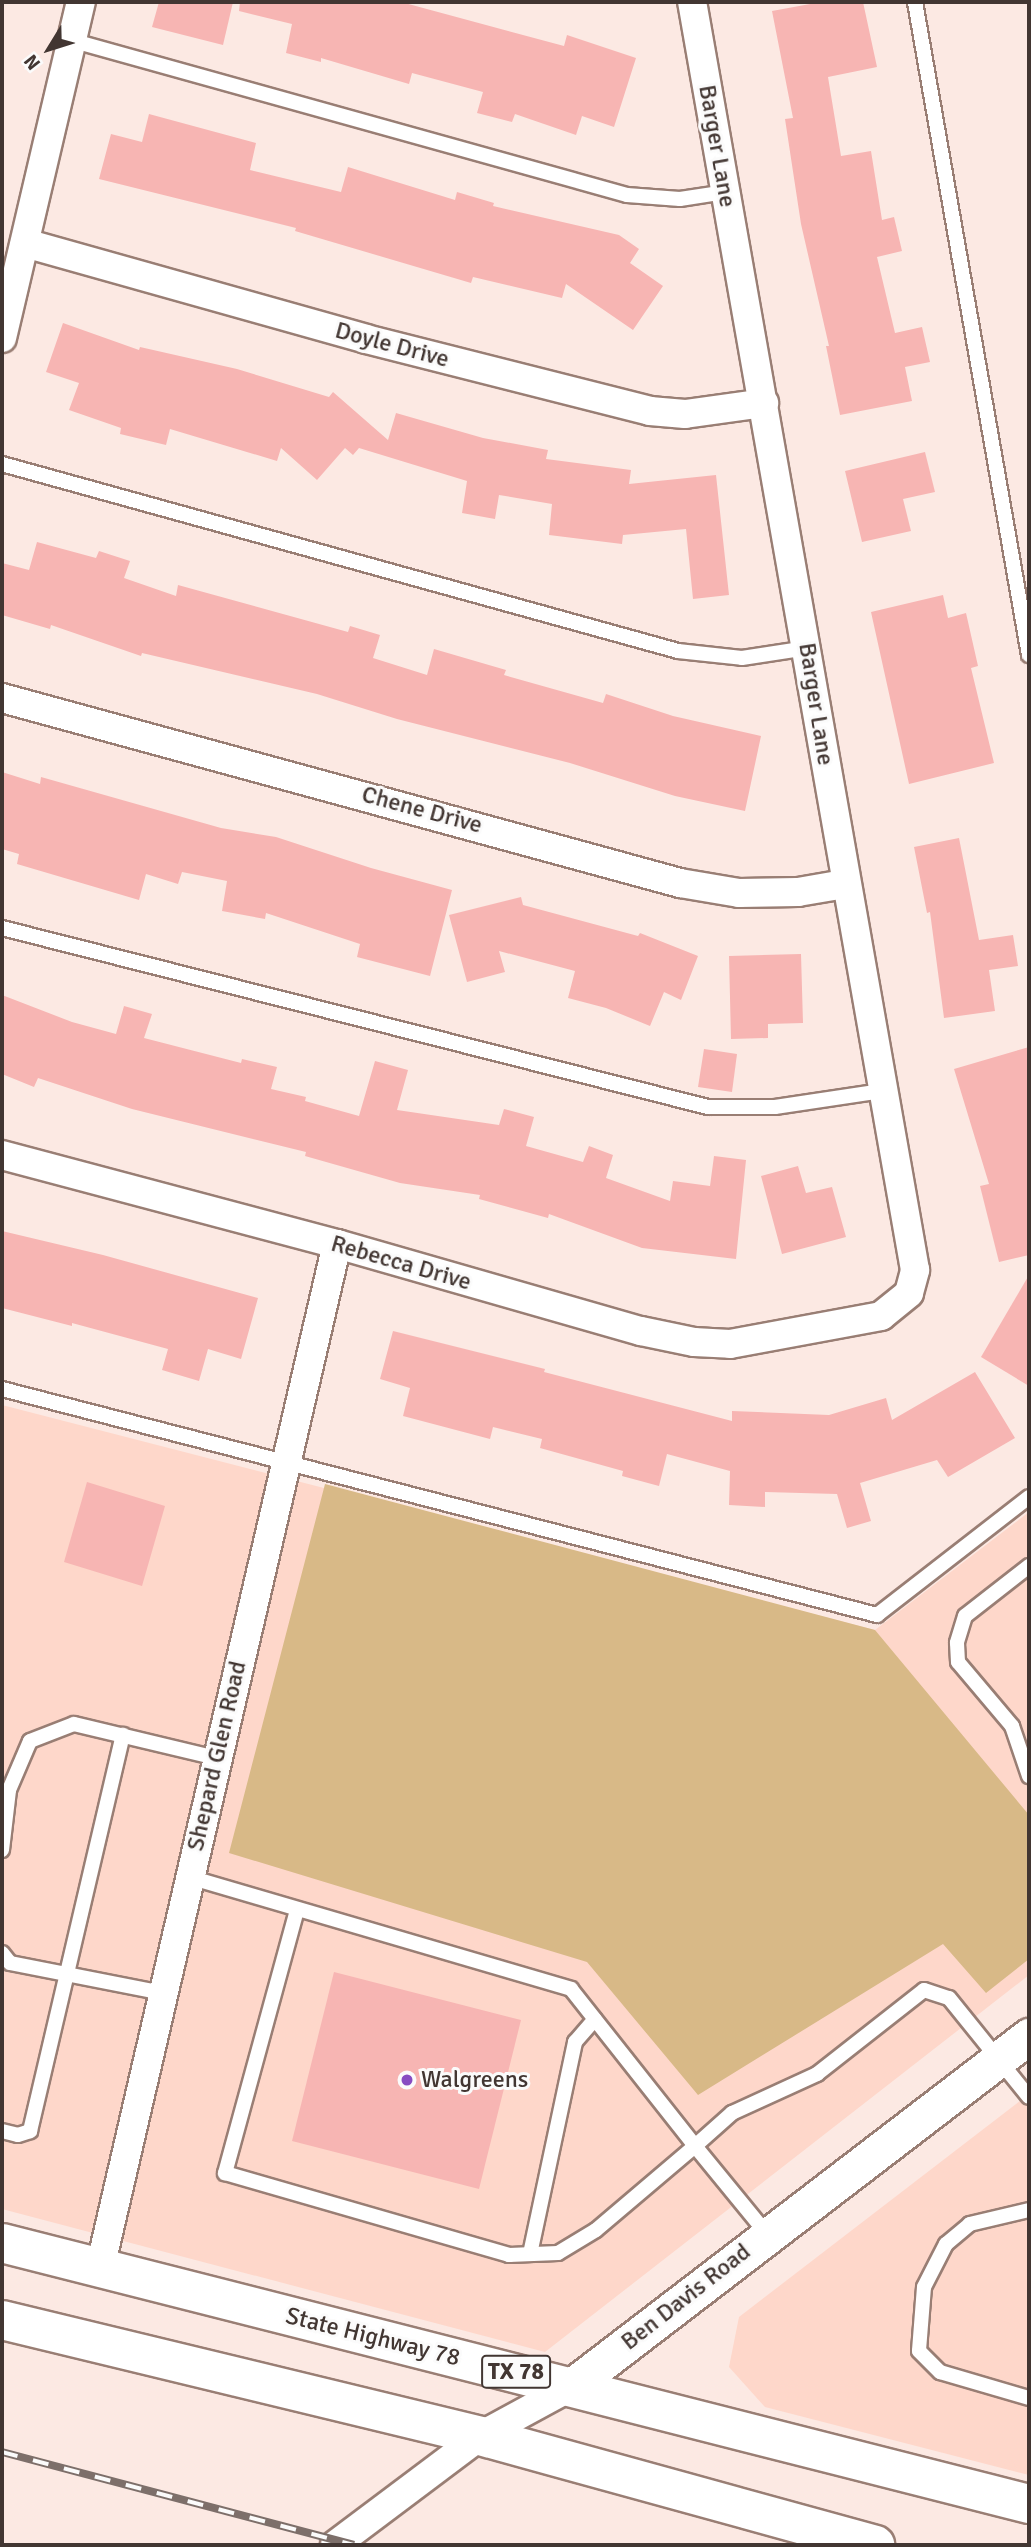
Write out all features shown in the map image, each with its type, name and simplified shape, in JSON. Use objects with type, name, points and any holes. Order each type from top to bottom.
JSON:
[{"type":"main road","name":"State Highway 78","points":[[2,2243],[1029,2504]]},
{"type":"main road","points":[[2,2320],[480,2436],[875,2545]]},
{"type":"street","points":[[2,338],[74,41],[81,2]]},
{"type":"street","name":"Barger Lane","points":[[692,2],[915,1270],[909,1293],[881,1316],[803,1332]]},
{"type":"street","name":"Doyle Drive","points":[[25,243],[366,339],[650,411],[685,414],[764,403]]},
{"type":"street","name":"Chene Drive","points":[[2,698],[680,883],[739,893],[798,892],[845,884]]},
{"type":"street","name":"Rebecca Drive","points":[[2,1155],[337,1244],[641,1331],[694,1342],[730,1344],[803,1332]]},
{"type":"street","name":"Shepard Glen Road","points":[[100,2268],[337,1244]]},
{"type":"street","name":"Ben Davis Road","points":[[335,2545],[480,2436],[572,2386],[767,2234],[1029,2036]]},
{"type":"lane","points":[[915,2],[1029,655]]},
{"type":"lane","points":[[74,41],[627,195],[681,199],[726,192]]},
{"type":"lane","points":[[2,464],[678,651],[742,658],[807,648]]},
{"type":"lane","points":[[2,928],[708,1107],[775,1107],[882,1091]]},
{"type":"lane","points":[[2,1389],[877,1615],[1029,1497]]},
{"type":"lane","points":[[1029,1566],[965,1616],[957,1643],[958,1662],[1012,1726],[1029,1776]]},
{"type":"lane","points":[[2,1850],[9,1790],[30,1741],[74,1724],[217,1758]]},
{"type":"lane","points":[[2,2130],[18,2135],[30,2130],[124,1735]]},
{"type":"lane","points":[[190,1877],[571,1989],[767,2234]]},
{"type":"lane","points":[[297,1910],[225,2173],[509,2255],[558,2253],[596,2230],[732,2113],[817,2074],[924,1990],[949,1998],[1029,2097]]},
{"type":"lane","points":[[2,1953],[9,1963],[163,1993]]},
{"type":"lane","points":[[530,2254],[575,2042],[594,2019]]},
{"type":"lane","points":[[1029,2210],[970,2224],[946,2244],[924,2287],[919,2351],[940,2372],[1029,2398]]},
{"type":"shaded area","points":[[2,1405],[875,1630],[1029,1512],[1029,1975],[545,2352],[2,2209]]},
{"type":"shaded area","points":[[325,1484],[875,1630],[1029,1815],[1029,1959],[986,1993],[943,1944],[698,2095],[587,1962],[229,1853]]},
{"type":"shaded area","points":[[1029,2094],[1029,2475],[765,2407],[729,2367],[739,2317]]},
{"type":"building","points":[[159,2],[233,2],[223,45],[152,27]]},
{"type":"building","points":[[240,2],[401,2],[564,46],[567,35],[636,58],[614,127],[582,116],[576,135],[515,114],[512,122],[477,113],[483,92],[412,73],[409,84],[321,58],[321,62],[286,53],[292,24],[239,11]]},
{"type":"building","points":[[821,2],[863,2],[877,67],[828,77],[841,156],[871,151],[882,220],[894,217],[902,251],[877,257],[895,333],[922,327],[930,362],[905,367],[912,401],[840,415],[826,346],[829,346],[801,224],[785,119],[793,118],[772,11]]},
{"type":"building","points":[[149,114],[256,143],[250,170],[341,192],[348,167],[455,200],[457,192],[494,203],[493,206],[619,235],[639,249],[630,263],[663,286],[633,330],[566,284],[562,298],[473,277],[471,283],[295,231],[296,228],[99,179],[111,134],[142,142]]},
{"type":"building","points":[[63,323],[139,350],[140,347],[237,369],[329,397],[333,392],[388,440],[396,413],[483,438],[548,450],[546,459],[631,470],[629,484],[716,475],[729,595],[693,599],[686,529],[623,535],[622,544],[549,535],[552,504],[499,495],[495,519],[462,513],[467,481],[359,448],[353,455],[345,448],[317,480],[281,448],[277,461],[170,429],[166,445],[120,434],[121,428],[69,410],[79,383],[46,372]]},
{"type":"building","points":[[925,452],[935,492],[903,499],[911,531],[862,542],[845,471]]},
{"type":"building","points":[[37,542],[96,558],[99,551],[130,561],[124,578],[176,596],[178,585],[348,632],[350,626],[380,635],[373,658],[427,675],[434,649],[506,670],[504,675],[603,703],[606,694],[673,716],[761,736],[745,811],[675,796],[570,763],[397,719],[317,694],[142,653],[141,656],[51,625],[50,629],[2,615],[2,563],[29,570]]},
{"type":"building","points":[[943,595],[948,618],[966,613],[978,666],[971,668],[994,763],[909,784],[871,612]]},
{"type":"building","points":[[2,772],[40,784],[41,777],[221,828],[276,837],[371,868],[452,890],[430,976],[357,957],[360,944],[266,913],[265,919],[222,911],[227,881],[182,872],[178,884],[146,874],[139,900],[17,864],[19,854],[2,849]]},
{"type":"building","points":[[959,838],[979,940],[1013,935],[1018,966],[989,970],[995,1011],[944,1018],[930,912],[927,913],[914,847]]},
{"type":"building","points":[[521,897],[523,905],[638,936],[640,933],[698,956],[681,1000],[664,992],[650,1026],[606,1008],[568,998],[575,971],[499,951],[505,972],[467,982],[449,915]]},
{"type":"building","points":[[801,954],[803,1023],[768,1024],[768,1038],[731,1039],[729,956]]},
{"type":"building","points":[[2,995],[72,1022],[116,1034],[124,1006],[152,1014],[144,1038],[241,1063],[242,1059],[277,1067],[271,1089],[306,1097],[305,1101],[359,1116],[375,1061],[408,1070],[397,1110],[499,1125],[504,1109],[534,1117],[526,1146],[583,1162],[589,1146],[613,1155],[606,1178],[670,1201],[673,1181],[710,1186],[714,1156],[746,1160],[736,1259],[642,1248],[549,1214],[548,1218],[479,1199],[480,1195],[400,1183],[305,1156],[306,1152],[132,1109],[38,1078],[34,1087],[2,1074]]},
{"type":"building","points":[[1029,1047],[1029,1255],[999,1262],[980,1186],[989,1184],[954,1069]]},
{"type":"building","points":[[704,1049],[737,1054],[732,1092],[698,1087]]},
{"type":"building","points":[[798,1166],[806,1193],[832,1187],[846,1237],[782,1254],[761,1176]]},
{"type":"building","points":[[2,1231],[103,1255],[258,1298],[241,1359],[208,1349],[199,1381],[162,1370],[168,1349],[72,1323],[72,1326],[2,1308]]},
{"type":"building","points":[[1029,1275],[1029,1386],[981,1357]]},
{"type":"building","points":[[393,1331],[545,1369],[544,1372],[732,1421],[732,1411],[829,1415],[886,1398],[892,1420],[975,1372],[1015,1438],[948,1477],[937,1460],[860,1483],[871,1521],[847,1528],[837,1494],[765,1492],[765,1507],[729,1505],[730,1471],[667,1454],[659,1486],[622,1476],[623,1471],[540,1448],[542,1439],[493,1427],[490,1439],[403,1416],[410,1388],[380,1379]]},
{"type":"building","points":[[87,1482],[165,1506],[142,1586],[64,1562]]},
{"type":"building","name":"Walgreens","points":[[334,1972],[521,2020],[479,2189],[292,2141]]},
{"type":"railway","points":[[2,2452],[354,2545]]},
{"type":"place","name":"Walgreens","points":[[407,2080]]}]
